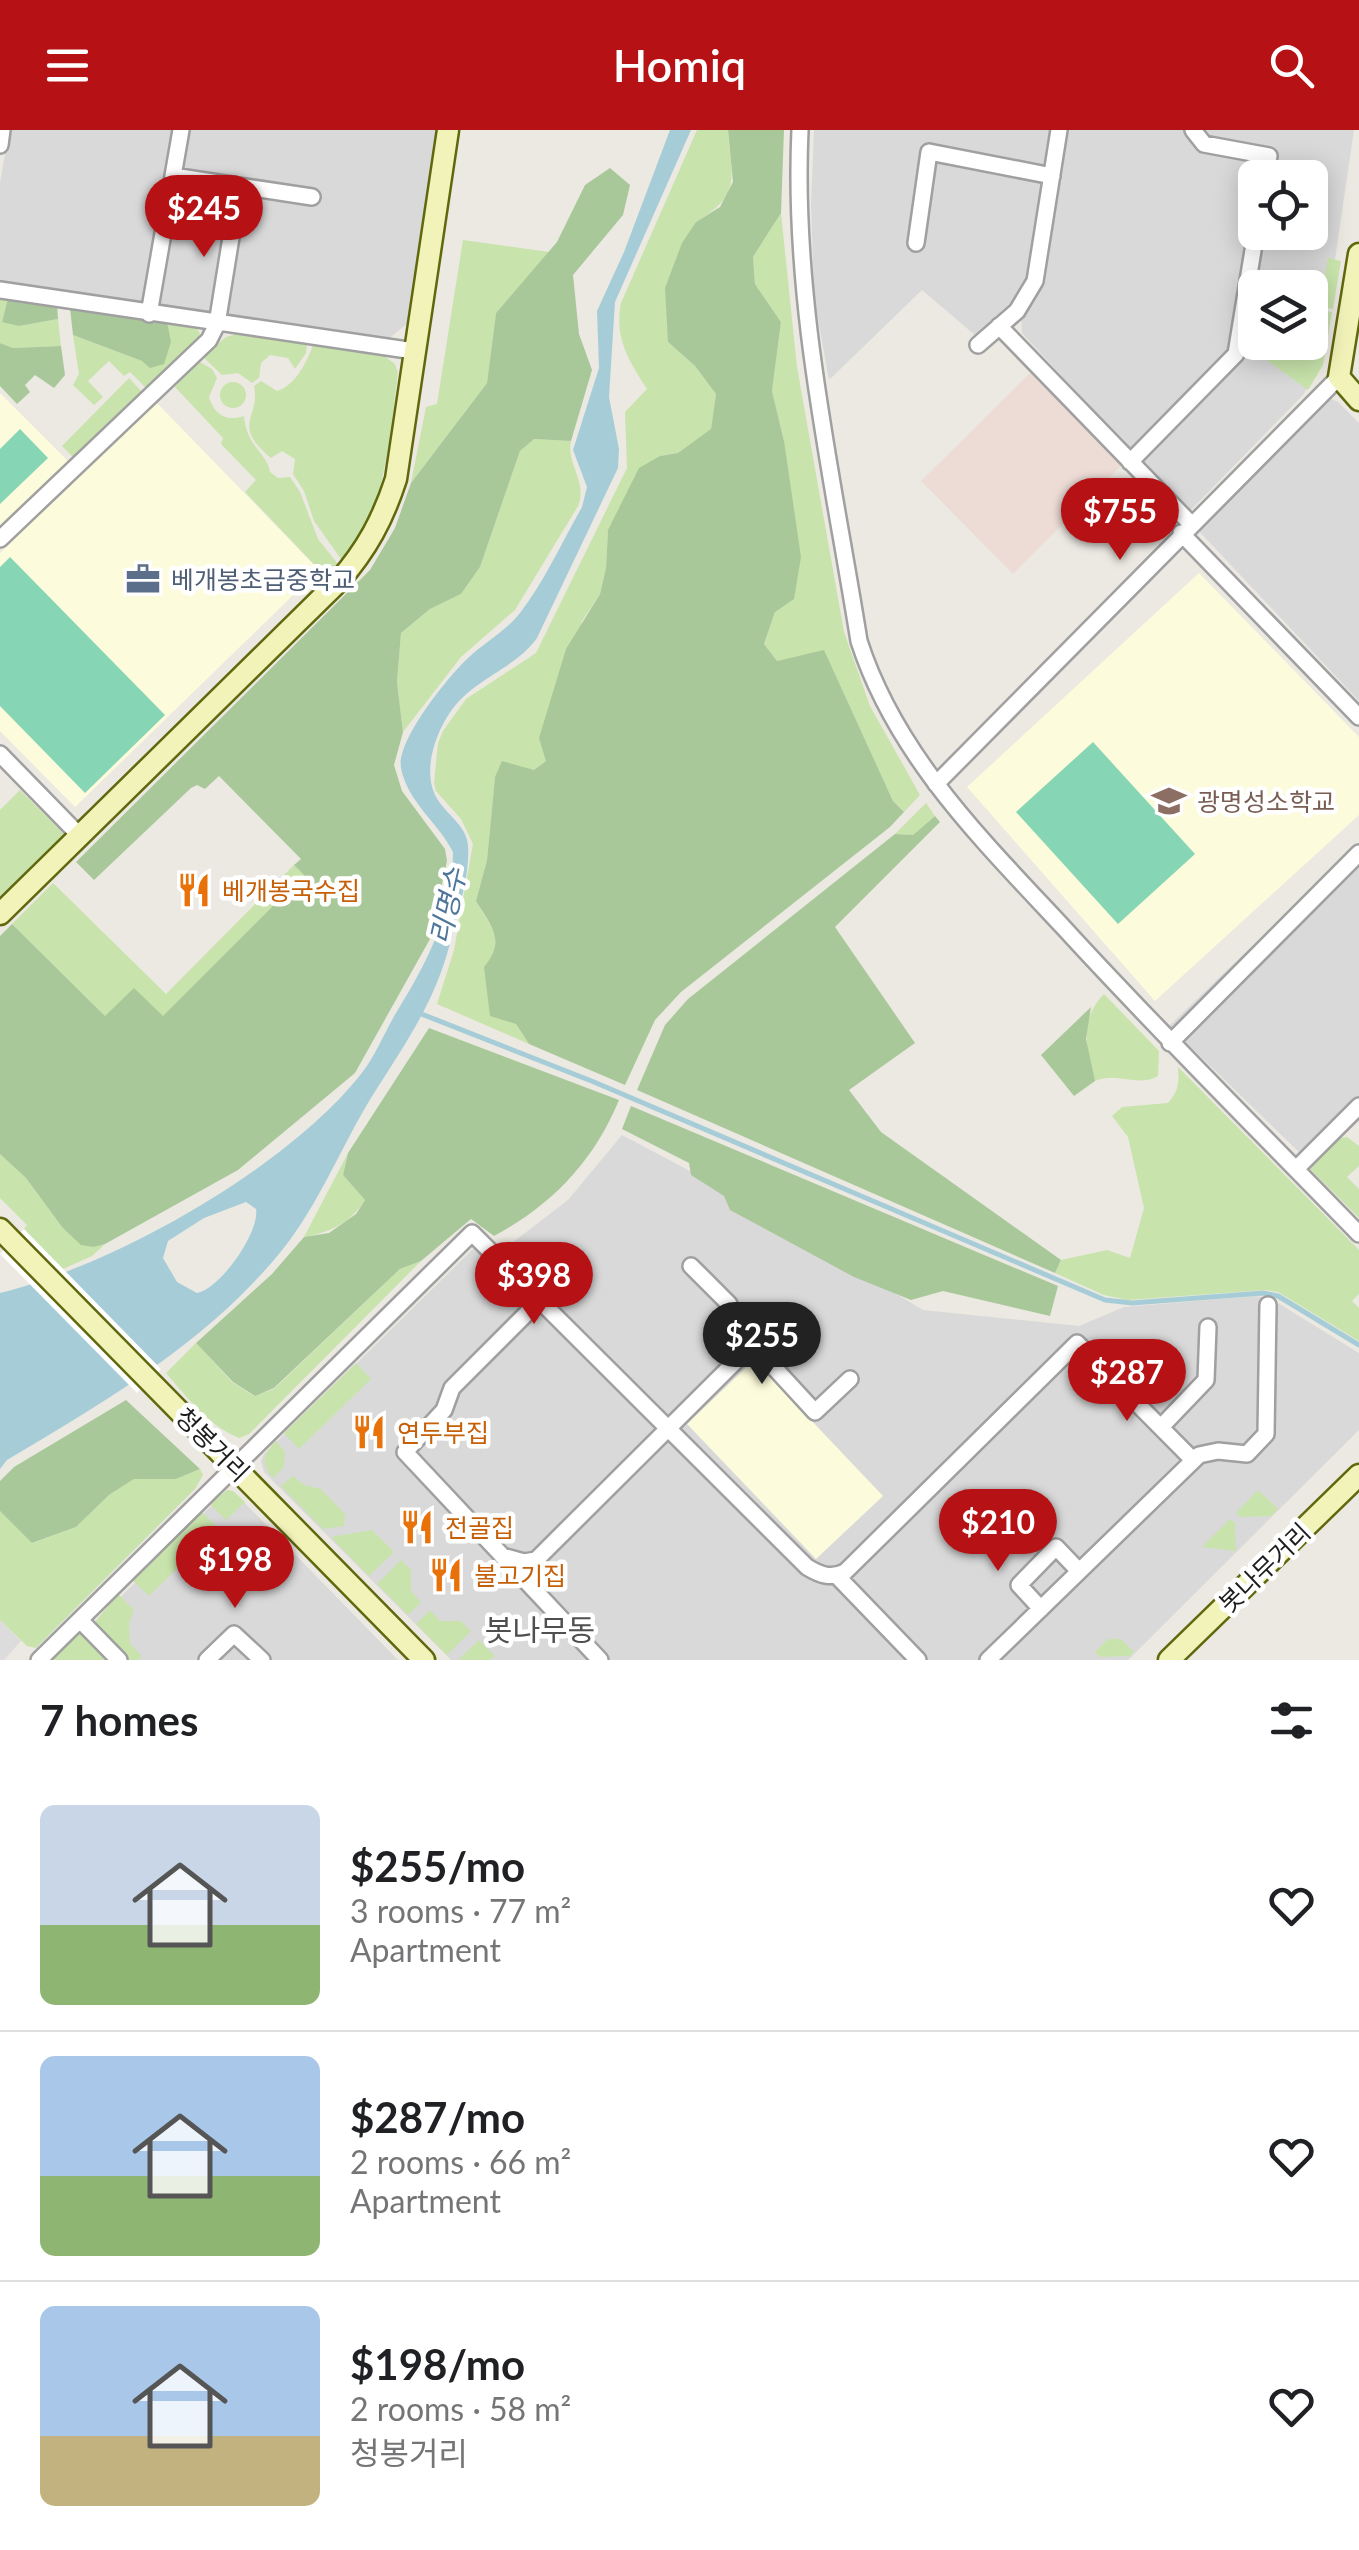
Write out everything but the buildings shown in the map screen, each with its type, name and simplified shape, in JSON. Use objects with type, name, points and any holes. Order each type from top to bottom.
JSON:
[{"type":"street","points":[[0,145],[2,130]]},
{"type":"street","points":[[149,314],[180,130]]},
{"type":"street","points":[[0,914],[339,581],[383,520],[396,479],[448,130]]},
{"type":"street","points":[[800,130],[800,252],[858,641],[876,686],[914,754],[950,804],[1170,1043],[1359,1234]]},
{"type":"street","points":[[978,345],[1016,310],[1035,281],[1059,130]]},
{"type":"street","points":[[1193,130],[1204,144],[1269,156],[1268,160]]},
{"type":"street","points":[[916,243],[929,152],[1052,176]]},
{"type":"street","points":[[173,176],[312,197]]},
{"type":"street","points":[[0,539],[209,340],[217,324],[233,225],[166,214]]},
{"type":"street","points":[[1130,462],[1236,354],[1253,250]]},
{"type":"street","points":[[936,784],[1339,377],[1359,254]]},
{"type":"street","points":[[0,290],[414,351]]},
{"type":"street","points":[[999,326],[1130,462],[1359,716]]},
{"type":"street","points":[[1339,377],[1359,400]]},
{"type":"street","points":[[0,754],[80,836]]},
{"type":"street","points":[[1170,1043],[1359,853]]},
{"type":"street","points":[[1296,1169],[1359,1106]]},
{"type":"street","points":[[39,1660],[472,1233],[807,1567],[819,1574],[837,1576],[918,1660]]},
{"type":"street","name":"청봉거리","points":[[6,1235],[424,1660]]},
{"type":"street","points":[[691,1266],[729,1304],[736,1326],[815,1412],[850,1379]]},
{"type":"street","points":[[540,1300],[452,1388],[444,1410],[405,1452],[600,1660]]},
{"type":"street","points":[[988,1660],[1198,1455],[1218,1451],[1247,1454],[1266,1434],[1268,1304]]},
{"type":"street","points":[[1161,1428],[1206,1380],[1208,1326]]},
{"type":"street","points":[[837,1576],[1078,1343],[1193,1460]]},
{"type":"street","points":[[502,1556],[524,1562],[536,1560],[753,1344]]},
{"type":"street","name":"봇나무거리","points":[[1169,1660],[1359,1475]]},
{"type":"street","points":[[1041,1608],[1018,1584],[1056,1546],[1080,1571]]},
{"type":"street","points":[[80,1620],[119,1660]]},
{"type":"street","points":[[207,1660],[234,1634],[262,1660]]},
{"type":"shaded area","points":[[9,130],[440,130],[408,323],[388,339],[0,286],[0,183]]},
{"type":"shaded area","points":[[814,130],[1052,130],[1028,276],[1011,306],[976,336],[922,290],[829,380],[814,297]]},
{"type":"shaded area","points":[[1067,130],[1354,130],[1328,307],[1328,270],[1238,270],[1238,360],[1320,360],[1319,368],[1303,395],[1188,513],[1022,333],[1021,317],[1041,281]]},
{"type":"shaded area","points":[[1030,373],[1122,465],[1013,574],[921,481]]},
{"type":"shaded area","points":[[0,393],[68,461],[0,528]]},
{"type":"shaded area","points":[[1329,398],[1359,423],[1359,701],[1197,529],[1321,401]]},
{"type":"shaded area","points":[[154,400],[319,570],[75,807],[0,731],[0,553]]},
{"type":"shaded area","name":"광명성소학교","points":[[1199,573],[1359,737],[1359,815],[1155,1001],[967,787]]},
{"type":"shaded area","points":[[1359,843],[1359,1098],[1302,1155],[1169,1026]]},
{"type":"shaded area","points":[[622,1135],[692,1172],[923,1310],[1079,1326],[1124,1307],[1257,1296],[1273,1300],[1359,1353],[1359,1430],[1128,1660],[451,1660],[264,1472],[261,1461],[474,1248],[487,1262],[568,1200]]},
{"type":"shaded area","points":[[754,1360],[883,1496],[816,1559],[687,1424]]},
{"type":"shaded area","points":[[223,1494],[240,1498],[398,1660],[58,1660]]},
{"type":"shaded area","points":[[0,1620],[21,1641],[4,1660],[0,1660]]},
{"type":"green space","points":[[697,130],[728,130],[731,184],[721,203],[696,222],[668,342],[695,366],[716,394],[711,430],[678,453],[660,456],[608,530],[600,594],[582,621],[546,761],[534,770],[495,777],[487,860],[476,901],[495,933],[495,954],[516,1024],[529,1044],[437,1004],[454,950],[473,844],[461,819],[436,791],[438,743],[466,699],[536,653],[627,468],[625,412],[647,389],[621,338],[621,303]]},
{"type":"green space","points":[[728,130],[784,130],[781,213],[753,257],[755,284],[781,322],[772,391],[784,441],[801,557],[794,599],[775,612],[764,644],[777,661],[824,650],[893,801],[904,812],[681,992],[655,1020],[625,1085],[529,1044],[516,1024],[490,1016],[484,967],[495,942],[491,926],[476,901],[487,860],[495,777],[502,761],[534,770],[546,761],[539,738],[566,649],[600,594],[608,530],[639,468],[660,456],[678,453],[711,429],[716,394],[695,366],[668,342],[665,288],[682,243],[696,222],[720,207],[733,182]]},
{"type":"green space","points":[[610,168],[630,185],[623,215],[573,275],[579,334],[592,370],[571,441],[534,439],[520,451],[480,567],[461,594],[430,609],[401,633],[397,682],[403,732],[394,765],[402,791],[445,849],[447,861],[430,939],[355,1073],[238,1170],[105,1244],[81,1245],[62,1227],[26,1178],[0,1154],[0,936],[12,924],[105,1016],[134,988],[163,1016],[304,875],[294,865],[301,859],[219,776],[205,789],[197,785],[191,788],[94,880],[76,862],[370,570],[395,528],[411,483],[487,383],[496,313],[557,242],[585,185]]},
{"type":"green space","points":[[781,213],[797,367],[844,632],[870,706],[920,795],[904,812],[893,801],[824,651],[777,661],[764,644],[775,612],[784,441],[772,391],[781,322],[755,284],[753,257]]},
{"type":"green space","points":[[463,240],[549,252],[496,313],[487,383],[411,483],[426,407],[437,404]]},
{"type":"green space","points":[[1328,258],[1341,261],[1333,309],[1328,308]]},
{"type":"green space","points":[[0,297],[8,298],[2,321],[19,326],[58,319],[61,346],[13,348],[0,343]]},
{"type":"green space","points":[[8,298],[57,305],[58,319],[19,326],[2,322]]},
{"type":"green space","points":[[70,308],[167,322],[171,342],[164,364],[150,368],[142,361],[73,335]]},
{"type":"green space","points":[[167,322],[196,328],[200,333],[197,342],[146,388],[130,372],[124,376],[109,361],[88,381],[103,397],[94,405],[73,385],[79,374],[73,335],[151,368]]},
{"type":"green space","points":[[243,332],[303,341],[307,344],[306,353],[295,369],[288,358],[270,355],[261,363],[259,378],[252,383],[238,373],[222,375],[203,357],[226,337]]},
{"type":"green space","points":[[0,343],[13,348],[61,346],[65,375],[54,388],[35,375],[25,385],[30,392],[17,404],[0,386]]},
{"type":"green space","points":[[313,345],[383,355],[395,364],[398,373],[377,498],[356,543],[341,559],[314,521],[304,491],[293,474],[295,459],[282,451],[271,458],[249,429],[254,386],[261,381],[277,391],[289,384],[300,372]]},
{"type":"green space","points":[[1267,360],[1324,360],[1308,390]]},
{"type":"green space","points":[[198,361],[212,369],[217,378],[209,397],[214,408],[227,417],[244,416],[252,442],[270,472],[278,478],[290,477],[300,492],[318,539],[338,564],[327,578],[245,492],[256,480],[175,387]]},
{"type":"green space","points":[[129,378],[142,392],[75,459],[62,446]]},
{"type":"green space","points":[[233,382],[242,386],[246,395],[242,404],[233,408],[224,404],[220,395],[224,386]]},
{"type":"green space","points":[[20,429],[48,458],[0,504],[0,449]]},
{"type":"green space","points":[[533,439],[571,441],[571,458],[580,489],[578,506],[515,610],[461,657],[403,732],[397,682],[401,633],[430,609],[461,594],[480,567],[520,451]]},
{"type":"green space","points":[[10,557],[165,715],[85,793],[0,706],[0,567]]},
{"type":"green space","points":[[1093,742],[1195,854],[1118,924],[1016,812]]},
{"type":"green space","points":[[20,790],[65,835],[0,899],[0,810]]},
{"type":"green space","points":[[926,803],[935,816],[913,835],[895,834]]},
{"type":"green space","points":[[935,816],[940,822],[835,927],[915,1043],[849,1090],[881,1132],[1061,1260],[1055,1273],[637,1090],[665,1025],[688,999],[895,834],[913,835]]},
{"type":"green space","points":[[294,865],[304,875],[163,1017],[106,1017],[12,924],[53,883],[166,994]]},
{"type":"green space","points":[[1104,994],[1159,1051],[1158,1076],[1095,1081],[1087,1046],[1088,1024]]},
{"type":"green space","points":[[1091,1007],[1086,1039],[1095,1081],[1074,1096],[1041,1055]]},
{"type":"green space","points":[[429,1028],[619,1100],[584,1162],[534,1210],[494,1236],[471,1219],[421,1261],[400,1269],[274,1388],[255,1396],[233,1382],[196,1343],[272,1274],[304,1237],[329,1233],[356,1214],[365,1200],[343,1175],[348,1153]]},
{"type":"green space","points":[[1178,1067],[1359,1250],[1359,1294],[1352,1301],[1359,1308],[1359,1341],[1278,1292],[1128,1300],[1104,1295],[1055,1273],[1061,1260],[1107,1250],[1130,1258],[1144,1208],[1128,1137],[1112,1116],[1122,1107],[1168,1103],[1178,1086]]},
{"type":"green space","points":[[631,1106],[1058,1286],[1050,1316],[943,1291],[911,1300],[854,1277],[730,1210],[724,1196],[691,1175],[689,1163],[622,1129]]},
{"type":"green space","points":[[1347,1137],[1359,1146],[1359,1166],[1347,1177],[1359,1189],[1359,1218],[1310,1169],[1340,1138]]},
{"type":"green space","points":[[348,1153],[343,1175],[365,1200],[339,1225],[304,1237]]},
{"type":"green space","points":[[0,1154],[26,1178],[62,1227],[94,1247],[105,1244],[92,1256],[63,1269],[0,1198]]},
{"type":"green space","points":[[421,1261],[249,1434],[239,1438],[218,1426],[166,1373],[196,1343],[232,1382],[254,1396],[274,1389],[400,1269]]},
{"type":"green space","points":[[356,1363],[371,1379],[299,1449],[284,1433]]},
{"type":"green space","points":[[126,1400],[200,1469],[176,1479],[134,1479],[109,1495],[76,1527],[32,1543],[0,1511],[0,1481],[14,1467]]},
{"type":"green space","points":[[276,1441],[285,1452],[284,1467],[273,1478],[265,1459]]},
{"type":"green space","points":[[200,1469],[203,1475],[195,1489],[36,1648],[27,1646],[0,1620],[0,1511],[33,1543],[76,1527],[109,1495],[134,1479],[176,1479]]},
{"type":"green space","points":[[293,1476],[304,1485],[321,1489],[345,1514],[344,1526],[323,1529],[281,1486]]},
{"type":"green space","points":[[227,1490],[245,1502],[226,1520],[210,1504]]},
{"type":"green space","points":[[1258,1490],[1278,1509],[1271,1516],[1241,1517],[1236,1513]]},
{"type":"green space","points":[[202,1512],[218,1528],[149,1596],[132,1580]]},
{"type":"green space","points":[[1230,1519],[1235,1523],[1236,1551],[1202,1547]]},
{"type":"green space","points":[[372,1530],[394,1552],[369,1576],[331,1537]]},
{"type":"green space","points":[[401,1560],[411,1570],[411,1591],[421,1602],[408,1615],[377,1584]]},
{"type":"green space","points":[[118,1594],[134,1610],[129,1623],[130,1644],[142,1656],[138,1660],[129,1660],[94,1623]]},
{"type":"green space","points":[[430,1610],[440,1621],[461,1621],[471,1631],[447,1655],[416,1624]]},
{"type":"green space","points":[[80,1631],[109,1660],[51,1660]]},
{"type":"green space","points":[[1108,1639],[1121,1639],[1134,1652],[1130,1656],[1100,1657],[1095,1652]]},
{"type":"green space","points":[[479,1640],[495,1656],[490,1660],[458,1660]]},
{"type":"water","name":"리명수","points":[[670,130],[691,130],[615,302],[609,397],[619,449],[618,468],[537,638],[517,658],[460,700],[435,744],[430,769],[434,793],[465,833],[468,858],[444,965],[427,1005],[308,1213],[254,1282],[154,1367],[7,1460],[0,1469],[0,1293],[95,1260],[145,1236],[245,1177],[290,1144],[361,1074],[420,971],[444,914],[453,852],[410,792],[401,768],[402,756],[415,726],[448,680],[529,601],[582,507],[587,487],[573,450],[599,368],[597,311]],"holes":[[[246,1202],[256,1209],[252,1231],[227,1271],[197,1293],[177,1282],[163,1258],[168,1241],[204,1218]]]},
{"type":"pier","points":[[24,1229],[161,1369],[137,1393],[0,1254]]},
{"type":"waterway","points":[[419,1013],[594,1082],[1105,1300],[1132,1303],[1263,1293],[1278,1296],[1359,1345]]},
{"type":"place","name":"베개봉초급중학교","points":[[143,579]]},
{"type":"place","name":"광명성소학교","points":[[1169,801]]},
{"type":"place","name":"베개봉국수집","points":[[194,890]]},
{"type":"place","name":"연두부집","points":[[369,1432]]},
{"type":"place","name":"전골집","points":[[417,1527]]},
{"type":"place","name":"불고기집","points":[[446,1575]]},
{"type":"district","name":"봇나무동","points":[[540,1629]]}]
